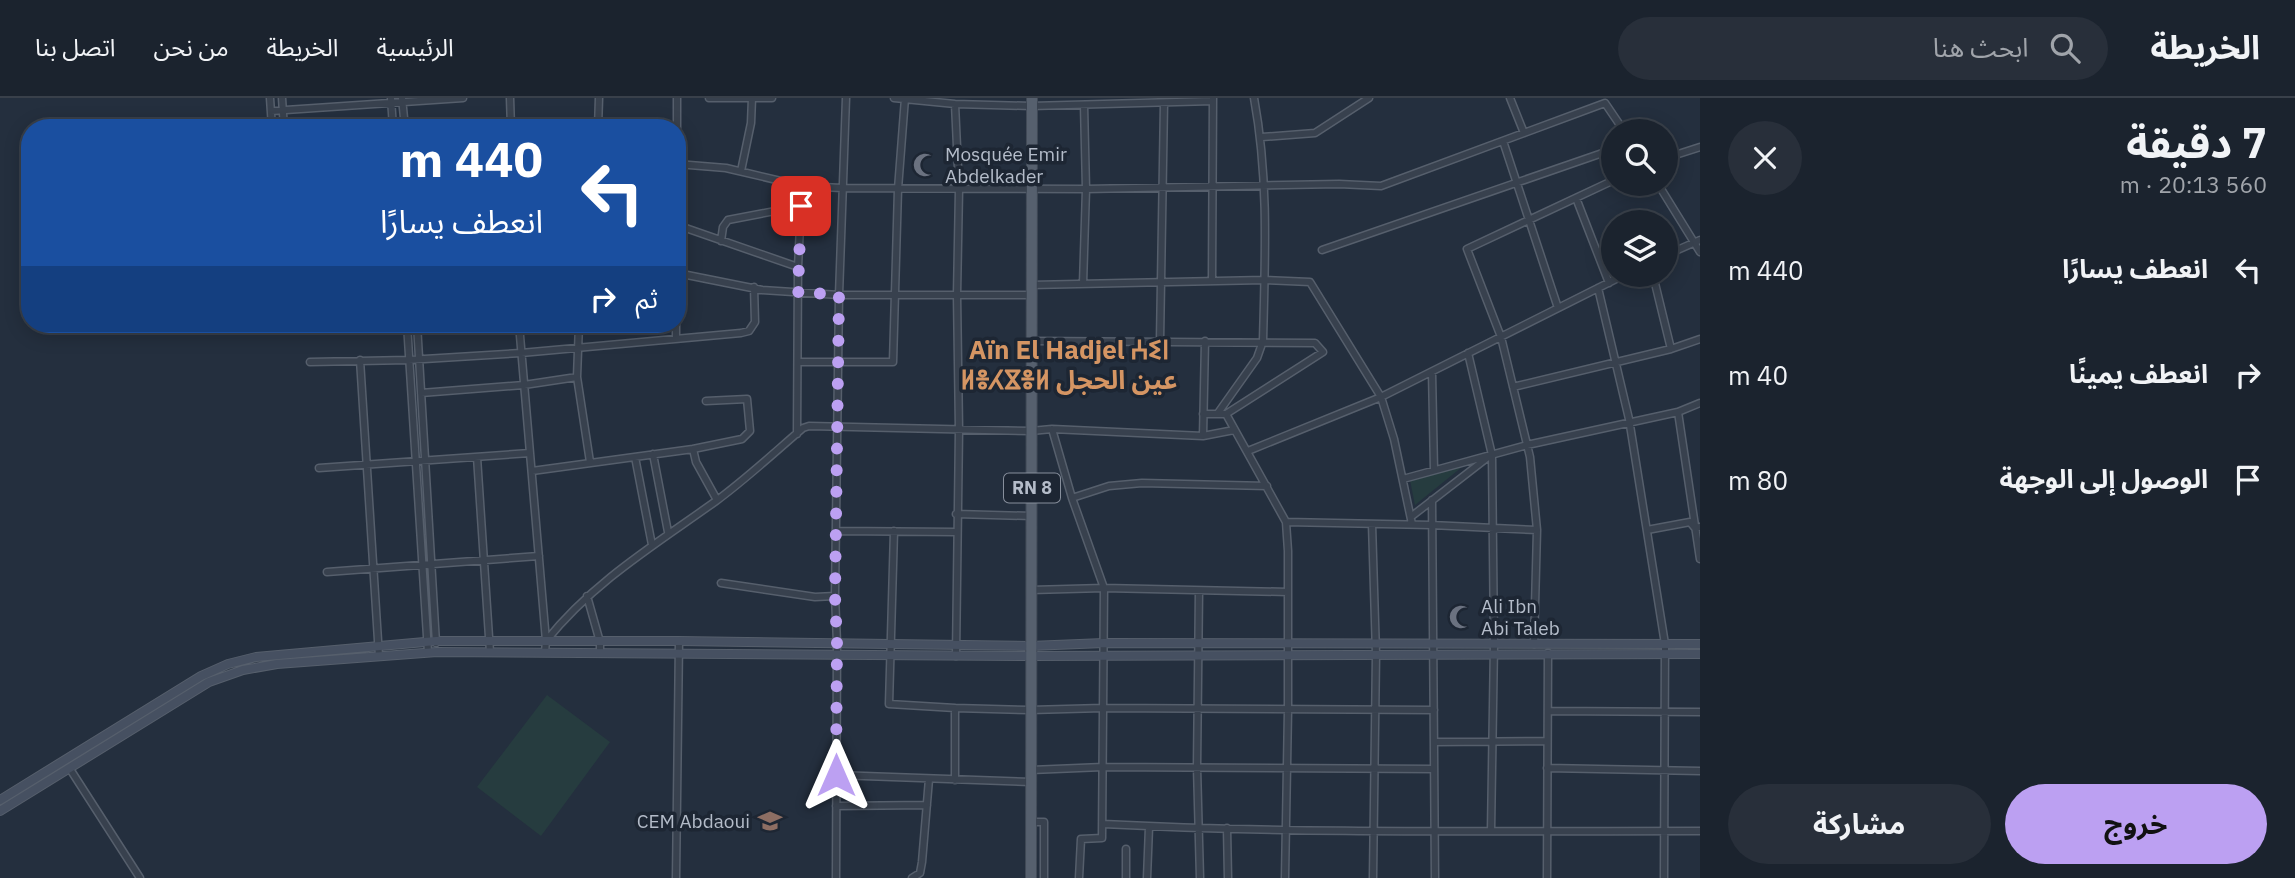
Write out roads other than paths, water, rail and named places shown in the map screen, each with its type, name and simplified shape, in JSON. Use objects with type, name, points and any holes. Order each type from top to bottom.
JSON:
[{"type":"main road","name":"RN 8","points":[[1031,878],[1032,102]]},
{"type":"main road","points":[[0,811],[209,681],[243,670],[432,642],[892,643],[1104,654],[1199,655],[1548,654],[1665,649],[1700,644]]},
{"type":"main road","points":[[0,800],[201,676],[228,664],[256,657],[378,651],[956,656],[1104,643],[1548,644],[1665,649],[1700,654]]},
{"type":"street","points":[[270,98],[271,119]]},
{"type":"street","points":[[282,98],[284,119]]},
{"type":"street","points":[[338,98],[338,106]]},
{"type":"street","points":[[271,111],[391,100],[463,98]]},
{"type":"street","points":[[510,98],[511,119]]},
{"type":"street","points":[[598,98],[598,119]]},
{"type":"street","points":[[677,98],[677,119]]},
{"type":"street","points":[[709,98],[772,98]]},
{"type":"street","points":[[741,171],[751,123],[752,98]]},
{"type":"street","points":[[836,878],[838,361],[846,98]]},
{"type":"street","points":[[894,98],[955,104],[1032,102],[1084,105],[1124,101],[1164,103],[1213,100],[1212,281]]},
{"type":"street","points":[[798,362],[893,362],[898,189],[905,98]]},
{"type":"street","points":[[1218,413],[1256,358],[1263,341],[1266,186],[1262,137],[1254,98]]},
{"type":"street","points":[[1262,137],[1315,133],[1368,98]]},
{"type":"street","points":[[1510,98],[1524,133]]},
{"type":"street","points":[[391,100],[392,119]]},
{"type":"street","points":[[402,100],[404,119]]},
{"type":"street","points":[[1160,341],[1164,103]]},
{"type":"street","points":[[686,165],[741,171],[802,187],[959,190],[1381,186],[1605,103],[1616,119]]},
{"type":"street","points":[[955,104],[959,190],[956,656]]},
{"type":"street","points":[[1083,284],[1086,189],[1084,105]]},
{"type":"street","points":[[1503,141],[1558,308]]},
{"type":"street","points":[[1678,154],[1700,147]]},
{"type":"street","points":[[1322,250],[1601,153]]},
{"type":"street","points":[[1534,644],[1537,530],[1527,445],[1501,337],[1467,248],[1601,186]]},
{"type":"street","points":[[797,434],[797,267],[802,187]]},
{"type":"street","points":[[1666,196],[1697,242],[1700,252]]},
{"type":"street","points":[[1576,198],[1601,262]]},
{"type":"street","points":[[721,241],[724,223],[728,220],[801,206]]},
{"type":"street","points":[[686,228],[797,267]]},
{"type":"street","points":[[1678,250],[1697,242]]},
{"type":"street","points":[[686,275],[754,287],[839,295],[957,295],[1083,284],[1264,280],[1310,282],[1381,397],[1412,524]]},
{"type":"street","points":[[1248,451],[1381,397],[1601,286]]},
{"type":"street","points":[[310,362],[419,360],[521,353],[749,331],[755,321],[754,287]]},
{"type":"street","points":[[1656,287],[1671,349]]},
{"type":"street","points":[[1598,288],[1630,422],[1665,649],[1664,878]]},
{"type":"street","points":[[407,333],[432,652]]},
{"type":"street","points":[[418,333],[425,461],[426,564]]},
{"type":"street","points":[[520,333],[545,652]]},
{"type":"street","points":[[579,333],[577,377],[590,462]]},
{"type":"street","points":[[676,333],[676,339]]},
{"type":"street","points":[[1513,387],[1671,349],[1700,339]]},
{"type":"street","points":[[1031,341],[1263,341],[1315,343],[1323,352],[1226,414],[1203,414]]},
{"type":"street","points":[[1203,436],[1205,341]]},
{"type":"street","points":[[1468,353],[1492,455],[1494,654],[1491,831]]},
{"type":"street","points":[[360,360],[378,651]]},
{"type":"street","points":[[1432,372],[1434,470]]},
{"type":"street","points":[[421,393],[524,385],[577,377]]},
{"type":"street","points":[[531,471],[693,449],[742,439],[750,431],[747,399],[706,401]]},
{"type":"street","points":[[1403,479],[1527,445],[1678,412],[1700,402]]},
{"type":"street","points":[[1678,412],[1698,528],[1700,559]]},
{"type":"street","points":[[1226,414],[1286,522],[1288,768],[1285,878]]},
{"type":"street","points":[[546,641],[587,596],[668,532],[718,500],[809,426],[1031,431],[1052,429],[1203,436],[1234,430]]},
{"type":"street","points":[[1052,429],[1072,498],[1104,588],[1102,838],[1081,839],[1079,878]]},
{"type":"street","points":[[693,449],[696,462],[718,500]]},
{"type":"street","points":[[319,468],[530,453]]},
{"type":"street","points":[[653,454],[668,532]]},
{"type":"street","points":[[1412,516],[1492,455]]},
{"type":"street","points":[[477,457],[490,652]]},
{"type":"street","points":[[635,457],[652,545]]},
{"type":"street","points":[[1072,498],[1109,486],[1142,483],[1267,486]]},
{"type":"street","points":[[1432,500],[1435,878]]},
{"type":"street","points":[[956,514],[1032,516]]},
{"type":"street","points":[[1286,522],[1537,530]]},
{"type":"street","points":[[1647,530],[1690,522],[1698,528]]},
{"type":"street","points":[[1372,524],[1376,654],[1373,878]]},
{"type":"street","points":[[837,531],[956,531]]},
{"type":"street","points":[[894,531],[889,704],[1030,710],[1434,710]]},
{"type":"street","points":[[327,572],[539,556]]},
{"type":"street","points":[[721,583],[815,597],[835,596]]},
{"type":"street","points":[[1031,590],[1104,588],[1288,593]]},
{"type":"street","points":[[1199,592],[1197,767],[1200,878]]},
{"type":"street","points":[[587,596],[600,642],[600,652]]},
{"type":"street","points":[[676,878],[679,641]]},
{"type":"street","points":[[1547,878],[1548,644]]},
{"type":"street","points":[[955,708],[955,780]]},
{"type":"street","points":[[1548,711],[1700,712]]},
{"type":"street","points":[[1434,743],[1548,741]]},
{"type":"street","points":[[1031,770],[1103,767],[1434,769]]},
{"type":"street","points":[[1547,768],[1700,771]]},
{"type":"street","points":[[70,769],[140,878]]},
{"type":"street","points":[[836,775],[1031,782]]},
{"type":"street","points":[[912,878],[920,873],[922,862],[929,779]]},
{"type":"street","points":[[836,806],[928,806]]},
{"type":"street","points":[[1031,822],[1044,822],[1044,878]]},
{"type":"street","points":[[1102,824],[1435,831],[1700,831]]},
{"type":"street","points":[[1147,878],[1149,827]]},
{"type":"street","points":[[1227,828],[1228,878]]},
{"type":"street","points":[[1126,849],[1126,878]]},
{"type":"place","name":"Mosquée Emir Abdelkader","points":[[925,165]]},
{"type":"place","name":"Ali Ibn Abi Taleb","points":[[1461,617]]},
{"type":"place","name":"CEM Abdaoui","points":[[770,821]]},
{"type":"district","name":"Aïn El Hadjel ⵄⵉⵏ ⵍⴻⵃⴵⴻⵍ عين الحجل","points":[[1069,365]]}]
